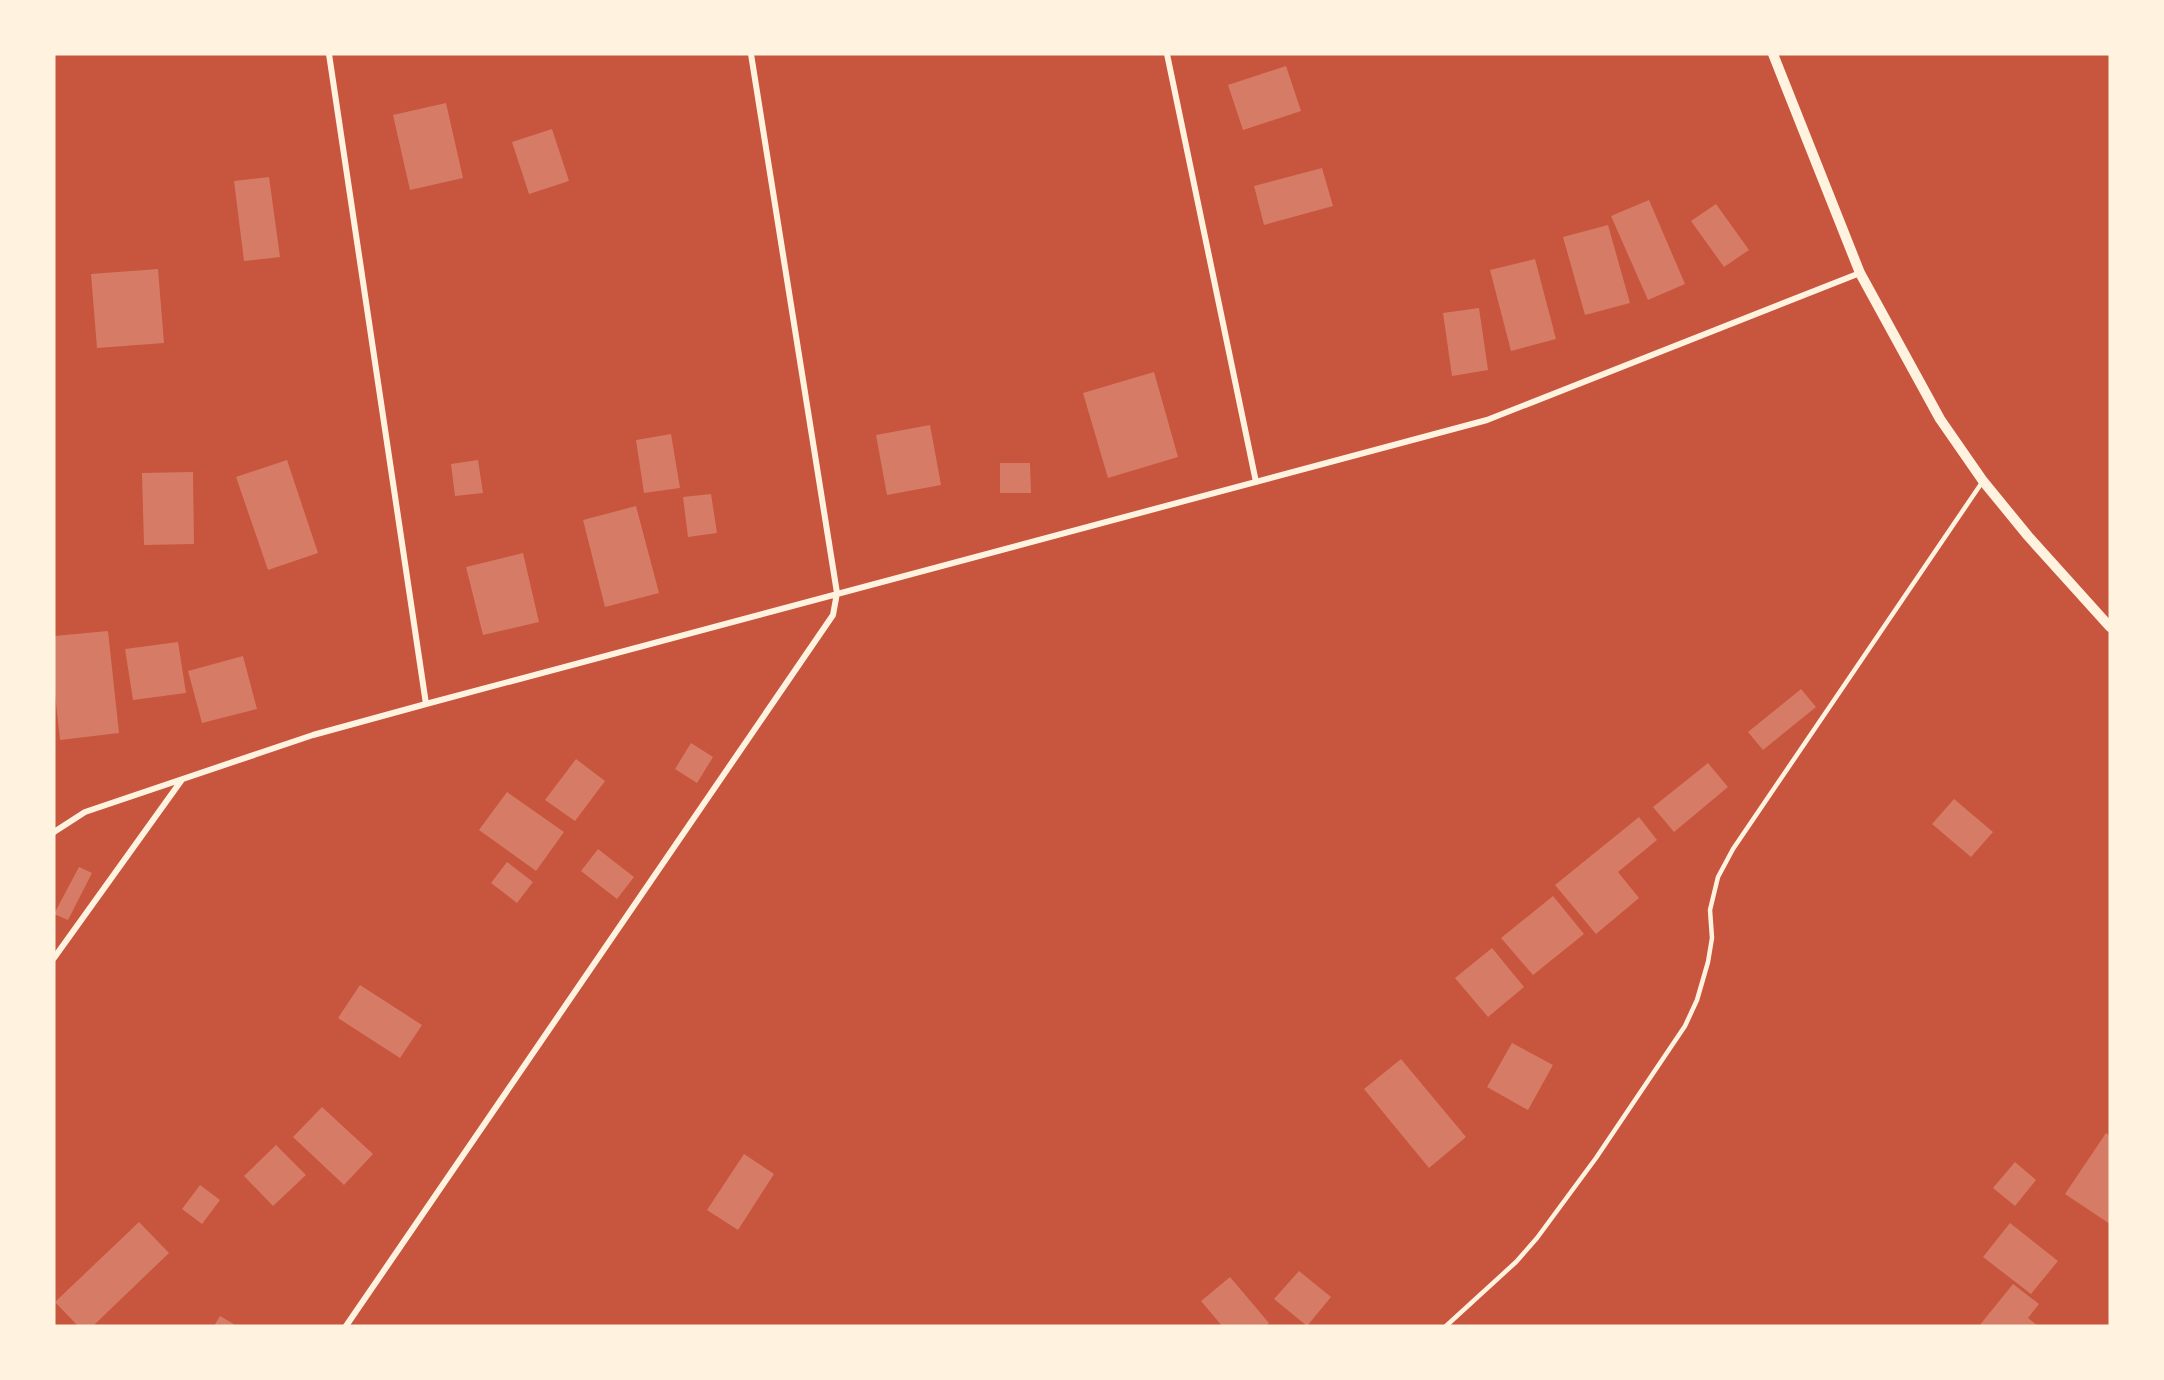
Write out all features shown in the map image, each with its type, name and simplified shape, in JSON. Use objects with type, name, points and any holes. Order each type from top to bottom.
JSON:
[{"type":"street","points":[[329,54],[426,704]]},
{"type":"street","points":[[346,1326],[833,615],[837,593],[751,54]]},
{"type":"street","points":[[1167,54],[1256,482]]},
{"type":"street","points":[[1773,54],[1860,273],[1940,419],[1983,481],[2028,536],[2110,627]]},
{"type":"street","points":[[54,832],[85,812],[314,735],[1487,420],[1860,273]]},
{"type":"street","points":[[54,958],[182,779]]},
{"type":"lane","points":[[1446,1326],[1516,1262],[1537,1238],[1615,1130],[1685,1026],[1697,1000],[1708,962],[1712,938],[1710,910],[1718,877],[1733,849],[1983,481]]},
{"type":"building","points":[[1286,66],[1301,111],[1243,130],[1228,85]]},
{"type":"building","points":[[446,103],[463,178],[410,190],[393,115]]},
{"type":"building","points":[[552,129],[569,181],[529,194],[512,142]]},
{"type":"building","points":[[1322,168],[1333,206],[1264,225],[1254,186]]},
{"type":"building","points":[[269,177],[280,257],[244,261],[234,181]]},
{"type":"building","points":[[1649,200],[1685,284],[1648,300],[1611,216]]},
{"type":"building","points":[[1716,204],[1749,250],[1724,267],[1691,221]]},
{"type":"building","points":[[1608,225],[1630,303],[1585,315],[1563,237]]},
{"type":"building","points":[[1535,259],[1556,339],[1511,351],[1490,270]]},
{"type":"building","points":[[158,269],[164,343],[97,348],[91,274]]},
{"type":"building","points":[[1479,308],[1488,370],[1452,376],[1443,313]]},
{"type":"building","points":[[1154,372],[1178,457],[1108,478],[1083,393]]},
{"type":"building","points":[[930,425],[941,485],[887,495],[876,435]]},
{"type":"building","points":[[671,434],[680,488],[644,493],[636,440]]},
{"type":"building","points":[[287,460],[318,553],[268,570],[236,477]]},
{"type":"building","points":[[478,460],[483,493],[455,496],[451,464]]},
{"type":"building","points":[[1000,463],[1030,463],[1031,493],[1000,493]]},
{"type":"building","points":[[193,472],[194,544],[144,545],[142,473]]},
{"type":"building","points":[[711,494],[717,533],[688,537],[683,497]]},
{"type":"building","points":[[636,506],[659,593],[605,607],[583,520]]},
{"type":"building","points":[[523,553],[539,622],[483,635],[466,567]]},
{"type":"building","points":[[108,631],[119,733],[60,740],[54,685],[54,636]]},
{"type":"building","points":[[178,642],[186,693],[133,700],[125,649]]},
{"type":"building","points":[[243,656],[257,709],[202,723],[188,671]]},
{"type":"building","points":[[1801,689],[1816,707],[1763,750],[1748,732]]},
{"type":"building","points":[[691,743],[713,757],[697,783],[675,769]]},
{"type":"building","points":[[576,759],[605,781],[575,821],[545,800]]},
{"type":"building","points":[[1708,763],[1728,787],[1674,832],[1653,807]]},
{"type":"building","points":[[507,792],[564,832],[536,871],[479,830]]},
{"type":"building","points":[[1954,799],[1993,832],[1971,857],[1932,824]]},
{"type":"building","points":[[1639,817],[1657,840],[1618,872],[1639,898],[1596,934],[1555,885]]},
{"type":"building","points":[[598,849],[634,877],[617,899],[581,871]]},
{"type":"building","points":[[507,862],[533,882],[517,903],[491,883]]},
{"type":"building","points":[[79,867],[92,873],[68,920],[54,914]]},
{"type":"building","points":[[1553,896],[1584,934],[1533,975],[1501,938]]},
{"type":"building","points":[[1492,948],[1524,987],[1488,1017],[1455,978]]},
{"type":"building","points":[[360,985],[422,1025],[400,1058],[338,1018]]},
{"type":"building","points":[[1512,1043],[1553,1065],[1528,1110],[1487,1087]]},
{"type":"building","points":[[1401,1059],[1466,1137],[1429,1168],[1364,1089]]},
{"type":"building","points":[[322,1107],[373,1154],[344,1185],[293,1137]]},
{"type":"building","points":[[2106,1133],[2110,1136],[2110,1224],[2065,1194]]},
{"type":"building","points":[[276,1145],[306,1175],[273,1206],[244,1176]]},
{"type":"building","points":[[744,1154],[774,1174],[738,1230],[707,1210]]},
{"type":"building","points":[[2015,1162],[2036,1180],[2015,1206],[1993,1188]]},
{"type":"building","points":[[200,1185],[220,1200],[202,1224],[182,1209]]},
{"type":"building","points":[[139,1222],[169,1253],[93,1326],[78,1326],[55,1302]]},
{"type":"building","points":[[2010,1223],[2058,1261],[2031,1294],[1983,1257]]},
{"type":"building","points":[[1299,1271],[1331,1297],[1307,1326],[1274,1299]]},
{"type":"building","points":[[1230,1277],[1269,1323],[1266,1326],[1222,1326],[1201,1301]]},
{"type":"building","points":[[2013,1284],[2039,1304],[2028,1318],[2038,1326],[1979,1326]]},
{"type":"building","points":[[220,1316],[237,1326],[214,1326]]}]
